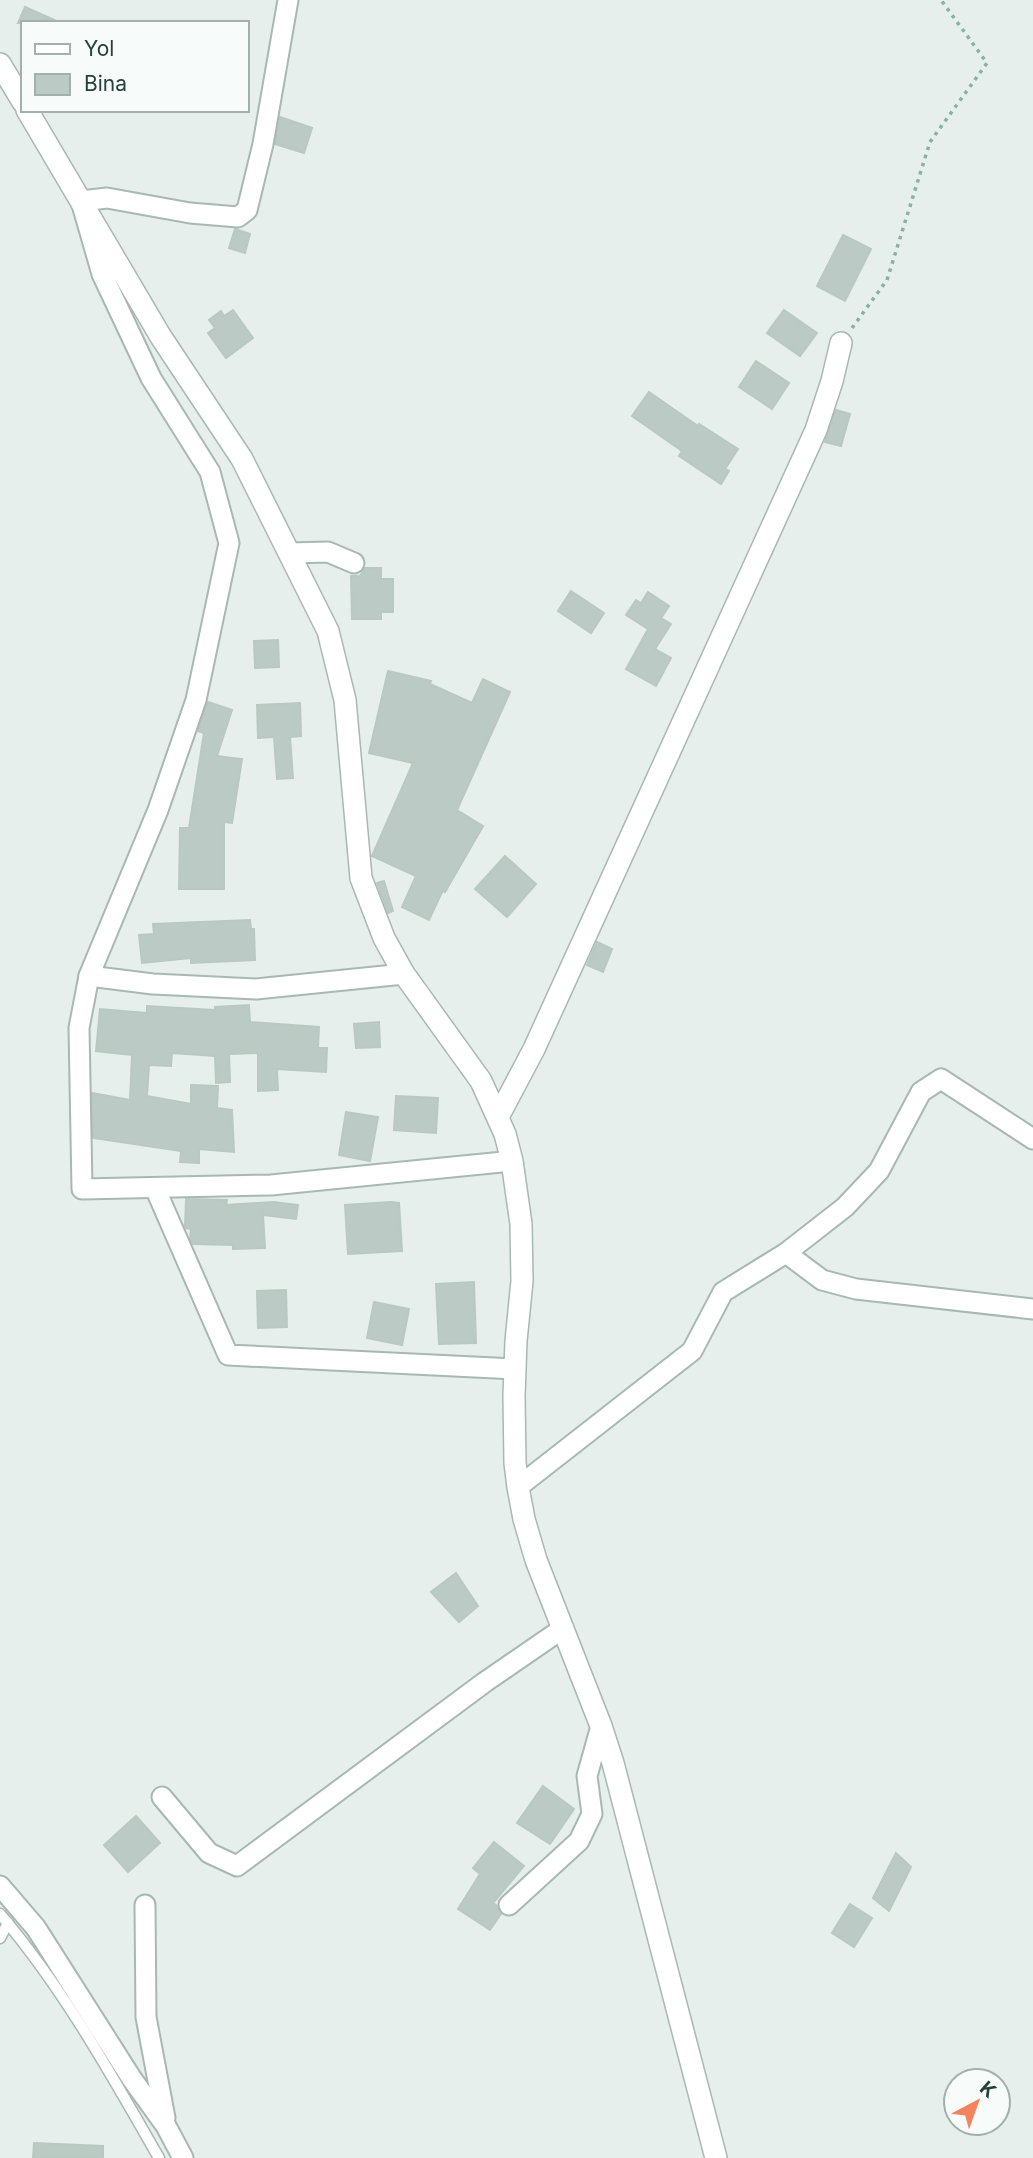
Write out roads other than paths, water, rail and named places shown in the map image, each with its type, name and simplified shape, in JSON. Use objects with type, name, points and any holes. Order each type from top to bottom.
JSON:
[{"type":"street","points":[[81,201],[107,198],[238,217],[247,210],[263,144],[288,0]]},
{"type":"street","points":[[0,64],[21,99]]},
{"type":"street","points":[[28,112],[161,337],[242,459],[328,631],[345,700],[361,878],[384,938],[404,974],[481,1081],[505,1134],[512,1161],[521,1224],[522,1281],[515,1369],[515,1463],[518,1487],[536,1560],[613,1763],[716,2158]]},
{"type":"street","points":[[81,201],[102,274],[140,355],[151,378],[209,472],[229,543],[196,700],[158,810],[89,976],[79,1028],[82,1189],[271,1185],[512,1161]]},
{"type":"street","points":[[498,1117],[534,1049],[816,430],[841,343]]},
{"type":"street","points":[[289,553],[328,552],[354,563]]},
{"type":"street","points":[[89,976],[153,984],[256,989],[404,974]]},
{"type":"street","points":[[518,1487],[692,1350],[723,1292],[786,1253],[845,1207],[879,1171],[920,1092],[941,1079],[1033,1139]]},
{"type":"street","points":[[155,1188],[228,1355],[515,1369]]},
{"type":"street","points":[[786,1253],[822,1280],[856,1289],[1033,1310]]},
{"type":"street","points":[[162,1797],[209,1853],[237,1866],[485,1682],[562,1629]]},
{"type":"street","points":[[509,1905],[579,1841],[592,1814],[587,1776],[601,1726]]},
{"type":"street","points":[[0,1886],[36,1928],[132,2079],[166,2126],[183,2158]]},
{"type":"street","points":[[145,1905],[146,2017],[166,2126]]},
{"type":"lane","points":[[0,1914],[46,1974],[117,2084],[159,2158]]},
{"type":"lane","points":[[0,1938],[8,1923]]}]
